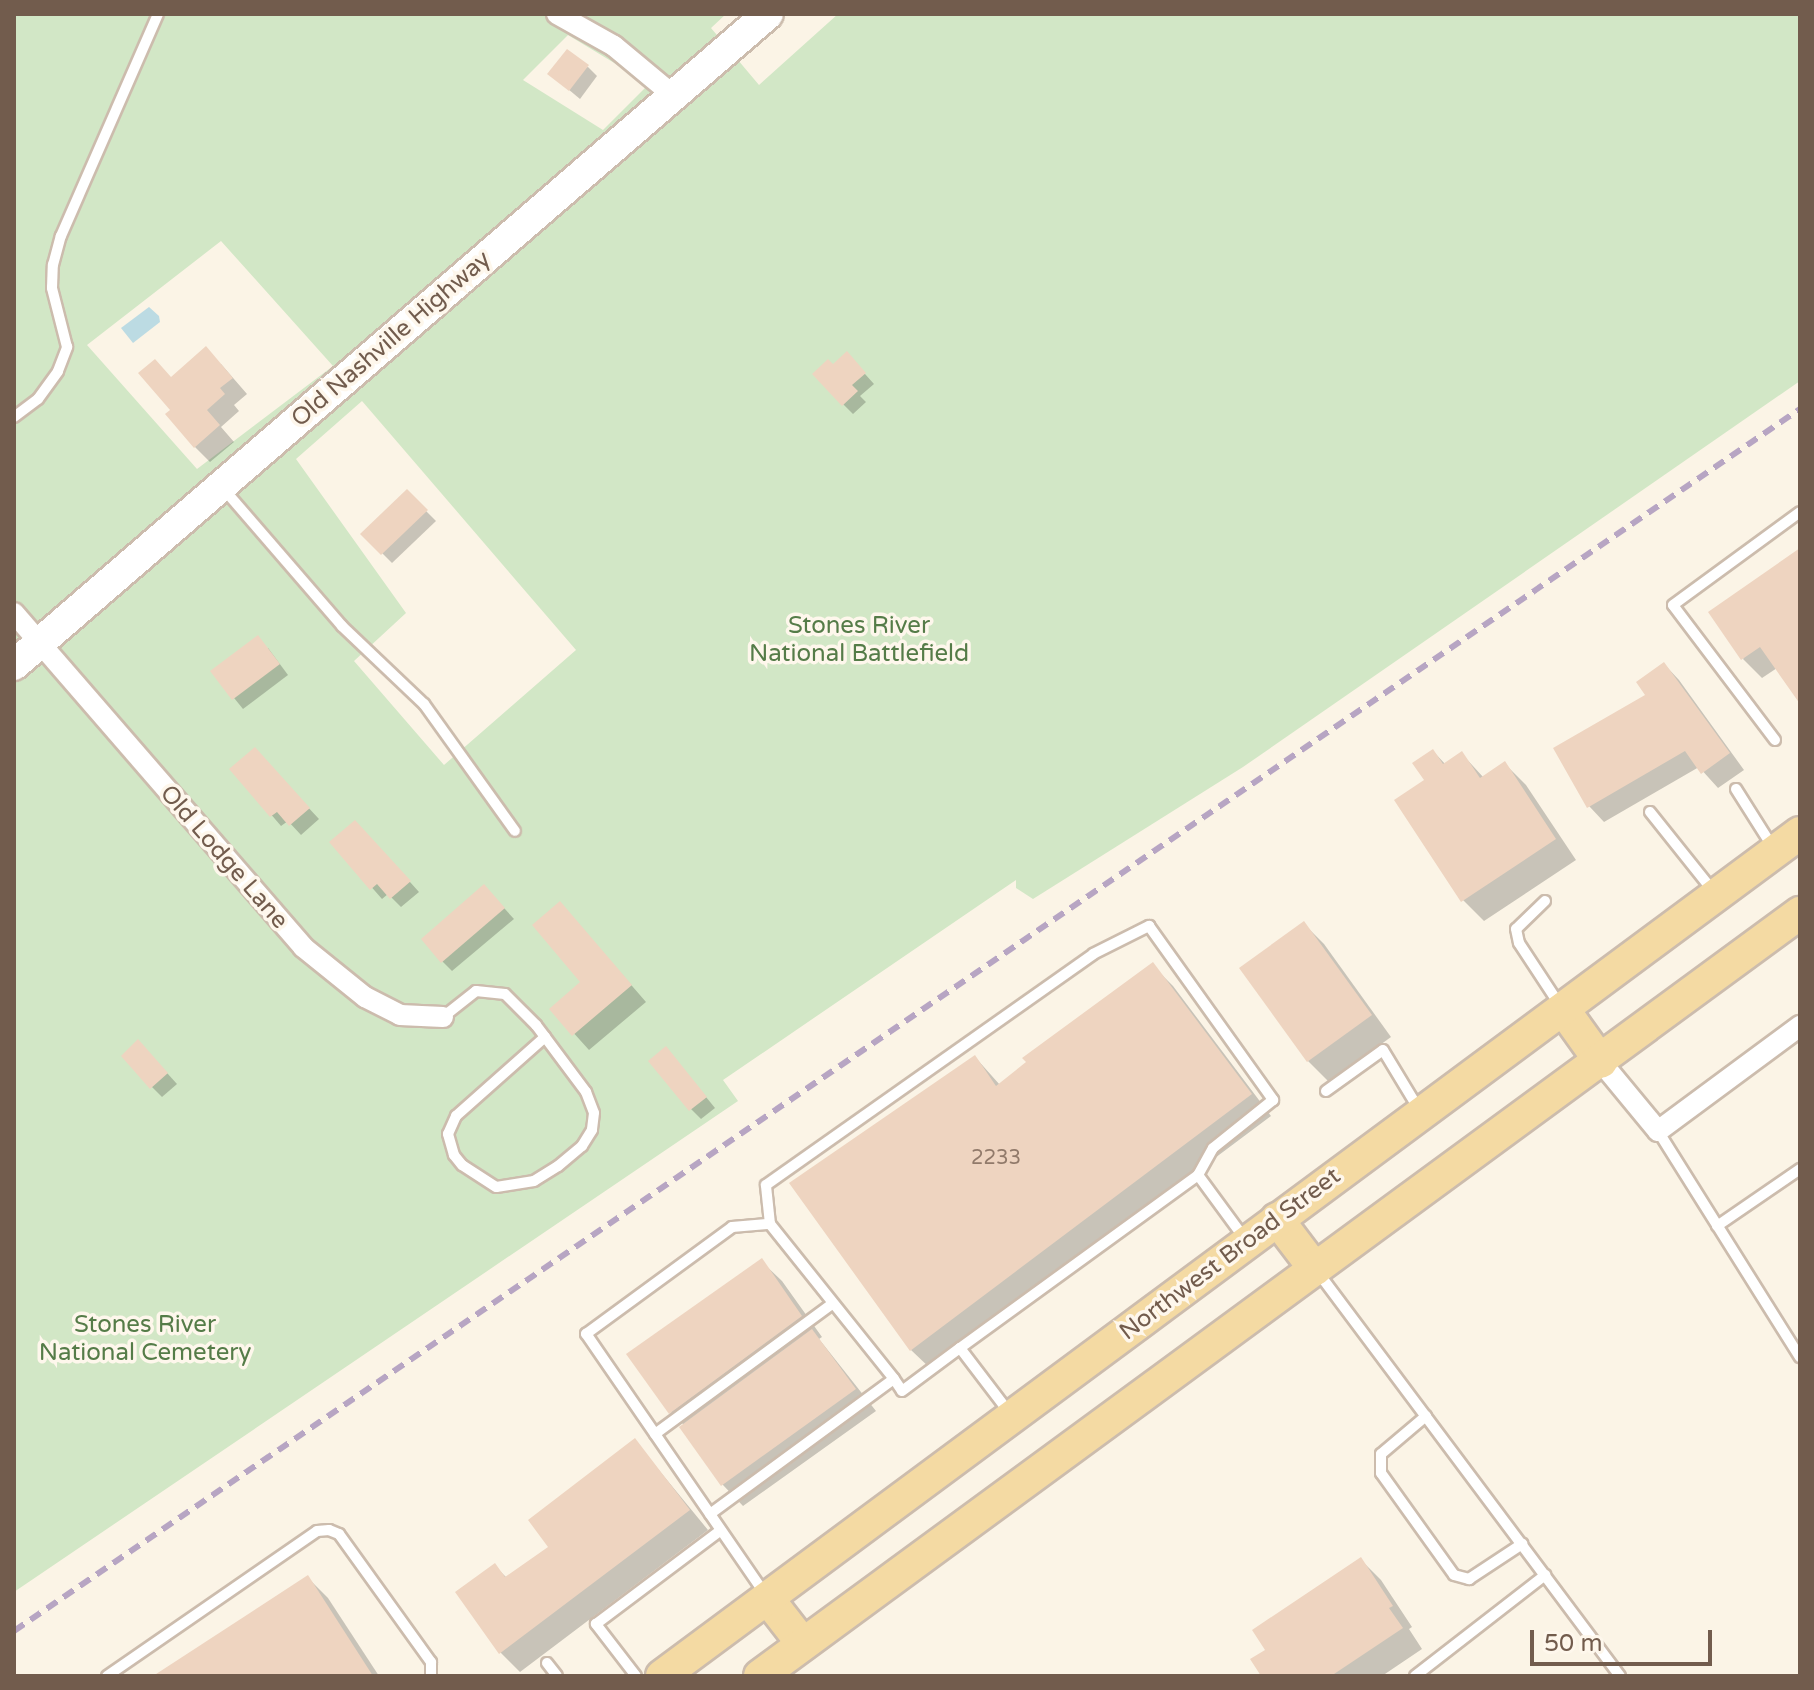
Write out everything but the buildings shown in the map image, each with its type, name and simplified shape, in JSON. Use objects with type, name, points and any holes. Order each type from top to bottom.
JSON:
[{"type":"main road","name":"Old Nashville Highway","points":[[14,665],[768,14]]},
{"type":"main road","name":"Northwest Broad Street","points":[[662,1676],[1788,842]]},
{"type":"main road","points":[[760,1676],[1601,1062],[1800,913]]},
{"type":"main road","points":[[1563,1009],[1601,1062]]},
{"type":"main road","points":[[1277,1219],[1315,1269]]},
{"type":"main road","points":[[768,1599],[803,1644]]},
{"type":"street","points":[[557,14],[614,46],[673,95]]},
{"type":"street","name":"Old Lodge Lane","points":[[14,613],[42,641],[200,832],[303,947],[365,997],[400,1015],[443,1017]]},
{"type":"street","points":[[1601,1062],[1658,1131],[1800,1026]]},
{"type":"lane","points":[[14,417],[38,399],[58,371],[67,347],[52,288],[53,265],[61,236],[158,14]]},
{"type":"lane","points":[[221,486],[342,626],[424,704],[515,831]]},
{"type":"lane","points":[[1775,740],[1673,605],[1800,512]]},
{"type":"lane","points":[[1736,789],[1788,842]]},
{"type":"lane","points":[[1650,812],[1717,895]]},
{"type":"lane","points":[[1545,901],[1516,929],[1519,943],[1563,1009]]},
{"type":"lane","points":[[1149,926],[1273,1100],[1213,1148],[1198,1175],[902,1391],[770,1224],[766,1185],[1093,954],[1149,926]]},
{"type":"lane","points":[[443,1017],[476,991],[505,994],[545,1037],[586,1092],[594,1113],[592,1130],[582,1146],[534,1181],[496,1187],[462,1165],[454,1155],[448,1134],[456,1116],[545,1037]]},
{"type":"lane","points":[[1326,1091],[1383,1050],[1421,1113]]},
{"type":"lane","points":[[1658,1131],[1800,1357]]},
{"type":"lane","points":[[1717,1226],[1800,1169]]},
{"type":"lane","points":[[1198,1175],[1247,1241]]},
{"type":"lane","points":[[768,1599],[586,1334],[732,1227],[770,1224]]},
{"type":"lane","points":[[1315,1269],[1620,1676]]},
{"type":"lane","points":[[655,1434],[832,1304]]},
{"type":"lane","points":[[960,1348],[1012,1417]]},
{"type":"lane","points":[[710,1514],[894,1379]]},
{"type":"lane","points":[[1426,1416],[1381,1454],[1381,1473],[1454,1575],[1469,1579],[1522,1544]]},
{"type":"lane","points":[[107,1676],[317,1531],[329,1530],[339,1534],[431,1662],[431,1676]]},
{"type":"lane","points":[[636,1676],[596,1624],[721,1530]]},
{"type":"lane","points":[[1415,1676],[1545,1575]]},
{"type":"lane","points":[[547,1663],[557,1676]]},
{"type":"green space","name":"Stones River National Battlefield","points":[[14,14],[726,14],[711,28],[759,85],[838,14],[1800,14],[1800,381],[1243,767],[1033,899],[1016,888],[1016,880],[723,1080],[738,1101],[14,1592]],"holes":[[[568,35],[649,84],[603,130],[523,80]],[[221,241],[333,366],[197,469],[87,345]],[[362,401],[576,650],[444,765],[354,661],[406,613],[296,459]]]},
{"type":"water","points":[[149,307],[159,316],[160,322],[133,343],[121,328]]},
{"type":"railway","points":[[14,1631],[1800,409]]},
{"type":"park label","name":"Stones River National Cemetery","points":[[145,1339]]}]
